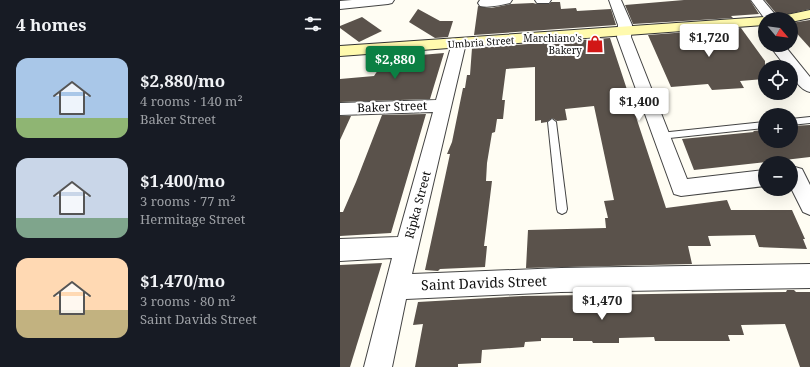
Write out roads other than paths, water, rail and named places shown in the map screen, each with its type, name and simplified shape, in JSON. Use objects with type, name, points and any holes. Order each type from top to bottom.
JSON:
[{"type":"main road","points":[[798,17],[810,14]]},
{"type":"main road","name":"Umbria Street","points":[[340,51],[459,43],[544,41],[624,31],[758,24]]},
{"type":"street","points":[[340,6],[388,0]]},
{"type":"street","points":[[484,3],[506,0]]},
{"type":"street","points":[[615,0],[625,25],[624,37],[660,136],[681,188],[758,179]]},
{"type":"street","points":[[756,0],[766,12]]},
{"type":"street","name":"Ripka Street","points":[[378,367],[398,287],[406,247],[444,106],[459,43]]},
{"type":"street","points":[[782,52],[810,87]]},
{"type":"street","name":"Baker Street","points":[[340,109],[444,106]]},
{"type":"street","points":[[799,174],[810,206]]},
{"type":"street","points":[[340,250],[406,247]]},
{"type":"street","name":"Saint Davids Street","points":[[398,287],[561,280],[810,276]]},
{"type":"lane","points":[[798,121],[810,120]]},
{"type":"lane","points":[[552,122],[562,209]]},
{"type":"lane","points":[[660,136],[758,126]]},
{"type":"place","name":"Marchiano's Bakery","points":[[595,44]]}]
